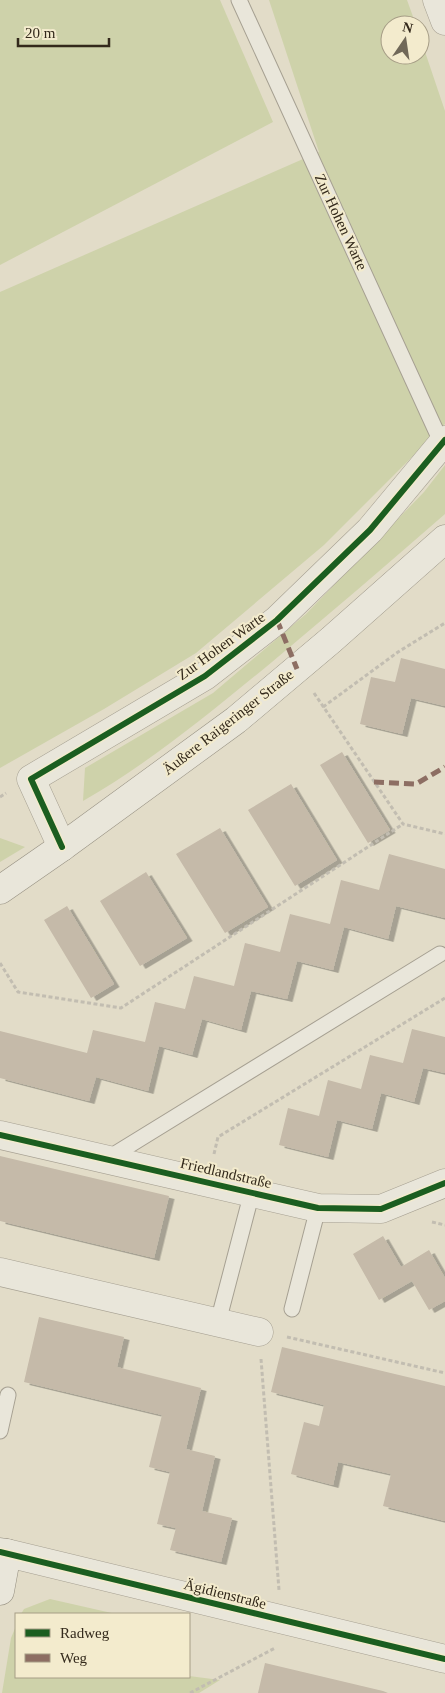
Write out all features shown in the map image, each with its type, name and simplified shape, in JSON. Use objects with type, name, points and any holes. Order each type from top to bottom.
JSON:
[{"type":"street","points":[[437,0],[445,21]]},
{"type":"street","name":"Zur Hohen Warte","points":[[62,847],[31,779],[205,676],[277,620],[370,530],[443,442]]},
{"type":"street","name":"Äußere Raigeringer Straße","points":[[0,890],[236,720],[445,539]]},
{"type":"street","name":"Friedlandstraße","points":[[0,1135],[318,1208],[381,1209],[445,1184]]},
{"type":"street","points":[[0,1272],[259,1332]]},
{"type":"street","points":[[0,1591],[3,1552]]},
{"type":"street","name":"Ägidienstraße","points":[[3,1552],[445,1659]]},
{"type":"lane","name":"Zur Hohen Warte","points":[[239,0],[443,442]]},
{"type":"lane","points":[[107,1159],[440,954]]},
{"type":"lane","points":[[218,1322],[252,1192]]},
{"type":"lane","points":[[292,1309],[318,1208]]},
{"type":"lane","points":[[0,1431],[8,1395]]},
{"type":"path","points":[[323,707],[398,652],[445,623]]},
{"type":"path","points":[[297,669],[403,824],[445,834]]},
{"type":"path","points":[[0,963],[18,992],[121,1008],[403,824]]},
{"type":"path","points":[[206,1181],[218,1137],[445,998]]},
{"type":"path","points":[[190,1693],[275,1648],[281,1620],[259,1332],[445,1373]]},
{"type":"green space","points":[[0,0],[220,0],[273,122],[0,265]]},
{"type":"green space","points":[[269,0],[407,0],[412,15],[380,15],[380,65],[429,65],[445,111],[445,424],[324,545],[196,653],[104,709],[0,768],[0,292],[319,152]]},
{"type":"green space","points":[[445,465],[445,514],[272,662],[203,718],[133,770],[83,801],[85,768],[213,693],[306,614],[424,492]]},
{"type":"green space","points":[[0,838],[25,847],[0,862]]},
{"type":"green space","points":[[50,1599],[112,1613],[22,1613],[24,1609]]},
{"type":"green space","points":[[15,1628],[15,1678],[190,1678],[190,1676],[220,1680],[199,1693],[2,1693],[11,1638]]},
{"type":"building","points":[[401,658],[445,669],[445,706],[411,698],[402,734],[360,724],[371,677],[395,682]]},
{"type":"building","points":[[342,752],[390,830],[368,843],[320,765]]},
{"type":"building","points":[[291,784],[337,860],[295,886],[248,810]]},
{"type":"building","points":[[220,828],[268,907],[225,933],[176,854]]},
{"type":"building","points":[[389,854],[445,869],[445,918],[396,906],[388,939],[344,927],[333,970],[297,961],[287,999],[251,991],[241,1030],[202,1019],[192,1055],[159,1046],[148,1091],[96,1077],[89,1101],[0,1078],[0,1031],[87,1053],[93,1030],[145,1042],[155,1002],[185,1009],[194,976],[234,986],[245,943],[280,952],[290,914],[330,924],[341,880],[379,890]]},
{"type":"building","points":[[146,872],[187,938],[140,966],[100,901]]},
{"type":"building","points":[[67,906],[114,984],[91,998],[44,920]]},
{"type":"building","points":[[412,1029],[445,1037],[445,1073],[423,1068],[414,1102],[381,1093],[372,1129],[337,1120],[328,1157],[279,1145],[288,1108],[319,1116],[328,1080],[361,1089],[370,1055],[403,1063]]},
{"type":"building","points":[[0,1156],[169,1196],[154,1258],[0,1221]]},
{"type":"building","points":[[383,1236],[401,1267],[429,1250],[445,1278],[445,1301],[429,1310],[412,1281],[379,1300],[353,1254]]},
{"type":"building","points":[[39,1317],[124,1337],[117,1367],[201,1388],[186,1449],[215,1456],[202,1511],[232,1518],[221,1562],[170,1550],[176,1528],[157,1524],[170,1472],[149,1467],[162,1415],[24,1382]]},
{"type":"building","points":[[282,1347],[445,1386],[445,1521],[383,1506],[391,1474],[338,1462],[333,1485],[291,1474],[304,1422],[319,1426],[324,1405],[271,1392]]},
{"type":"building","points":[[265,1663],[383,1691],[388,1693],[258,1693]]},
{"type":"marked path","points":[[277,620],[297,669]]},
{"type":"marked path","points":[[374,782],[416,784],[445,767]]},
{"type":"cycle path","points":[[62,847],[31,779],[205,676],[277,620],[370,530],[445,440]]},
{"type":"cycle path","points":[[0,1135],[318,1208],[381,1209],[445,1183]]},
{"type":"cycle path","points":[[0,1552],[445,1659]]}]
